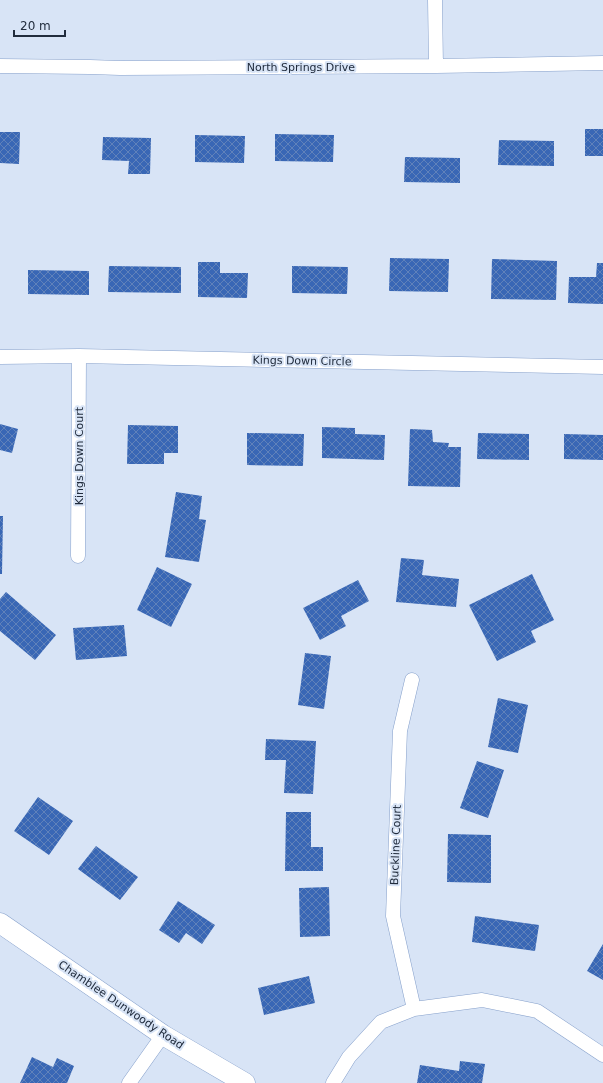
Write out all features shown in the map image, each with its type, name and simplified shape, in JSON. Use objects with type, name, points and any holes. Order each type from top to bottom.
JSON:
[{"type":"street","points":[[435,0],[436,66]]},
{"type":"street","name":"North Springs Drive","points":[[0,66],[120,68],[436,66],[603,63]]},
{"type":"street","name":"Kings Down Circle","points":[[0,357],[79,356],[603,368]]},
{"type":"street","name":"Kings Down Court","points":[[78,556],[79,356]]},
{"type":"street","name":"Buckline Court","points":[[412,680],[400,731],[393,916],[414,1008]]},
{"type":"street","name":"Chamblee Dunwoody Road","points":[[0,923],[162,1035],[245,1083]]},
{"type":"street","points":[[333,1083],[349,1056],[380,1022],[414,1008],[482,1000],[537,1011],[603,1055]]},
{"type":"street","points":[[129,1083],[162,1035]]},
{"type":"building","points":[[585,129],[603,129],[603,156],[585,156]]},
{"type":"building","points":[[0,132],[20,132],[19,164],[0,163]]},
{"type":"building","points":[[275,134],[334,135],[333,162],[275,161]]},
{"type":"building","points":[[195,135],[245,136],[244,163],[195,162]]},
{"type":"building","points":[[103,137],[151,138],[150,174],[128,174],[129,161],[102,160]]},
{"type":"building","points":[[499,140],[554,141],[554,166],[498,165]]},
{"type":"building","points":[[405,157],[460,158],[460,183],[404,182]]},
{"type":"building","points":[[390,258],[449,259],[448,292],[389,291]]},
{"type":"building","points":[[492,259],[557,261],[556,300],[491,299]]},
{"type":"building","points":[[198,262],[220,262],[220,273],[248,273],[247,298],[198,297]]},
{"type":"building","points":[[597,263],[603,263],[603,304],[568,303],[569,277],[596,277]]},
{"type":"building","points":[[109,266],[181,267],[181,293],[108,292]]},
{"type":"building","points":[[292,266],[348,267],[347,294],[292,293]]},
{"type":"building","points":[[28,270],[89,271],[89,295],[28,294]]},
{"type":"building","points":[[0,424],[18,429],[12,453],[0,450]]},
{"type":"building","points":[[128,425],[178,426],[178,453],[164,453],[164,464],[127,464]]},
{"type":"building","points":[[322,427],[355,428],[355,434],[385,435],[384,460],[322,458]]},
{"type":"building","points":[[410,429],[432,430],[433,442],[449,443],[448,447],[461,447],[460,487],[408,486]]},
{"type":"building","points":[[247,433],[304,434],[303,466],[247,465]]},
{"type":"building","points":[[478,433],[529,434],[529,460],[477,459]]},
{"type":"building","points":[[564,434],[603,435],[603,460],[564,459]]},
{"type":"building","points":[[176,492],[202,496],[199,519],[206,520],[199,562],[165,557]]},
{"type":"building","points":[[0,516],[3,516],[2,574],[0,574]]},
{"type":"building","points":[[401,558],[424,560],[422,575],[459,579],[456,607],[396,602]]},
{"type":"building","points":[[157,567],[192,584],[171,627],[137,610]]},
{"type":"building","points":[[532,574],[554,620],[531,631],[536,642],[497,661],[469,605]]},
{"type":"building","points":[[358,580],[369,601],[341,616],[346,626],[320,640],[303,608]]},
{"type":"building","points":[[6,592],[56,635],[35,660],[0,631],[0,599]]},
{"type":"building","points":[[124,625],[127,656],[76,660],[73,628]]},
{"type":"building","points":[[305,653],[331,656],[324,709],[298,705]]},
{"type":"building","points":[[498,698],[528,705],[518,753],[488,747]]},
{"type":"building","points":[[266,739],[316,741],[313,794],[284,793],[286,760],[265,760]]},
{"type":"building","points":[[477,761],[504,770],[488,818],[460,808]]},
{"type":"building","points":[[38,797],[73,821],[49,855],[14,831]]},
{"type":"building","points":[[286,812],[311,812],[311,847],[323,847],[323,871],[285,871]]},
{"type":"building","points":[[448,834],[491,835],[491,883],[447,882]]},
{"type":"building","points":[[96,846],[138,877],[120,900],[78,869]]},
{"type":"building","points":[[329,887],[330,936],[300,937],[299,888]]},
{"type":"building","points":[[178,901],[215,925],[202,944],[186,933],[179,943],[159,930]]},
{"type":"building","points":[[475,916],[539,925],[535,951],[472,942]]},
{"type":"building","points":[[603,944],[603,980],[587,971]]},
{"type":"building","points":[[309,976],[315,1003],[264,1015],[258,988]]},
{"type":"building","points":[[32,1057],[53,1067],[57,1058],[74,1066],[67,1083],[20,1083]]},
{"type":"building","points":[[460,1061],[485,1064],[482,1083],[417,1083],[420,1065],[459,1071]]}]
